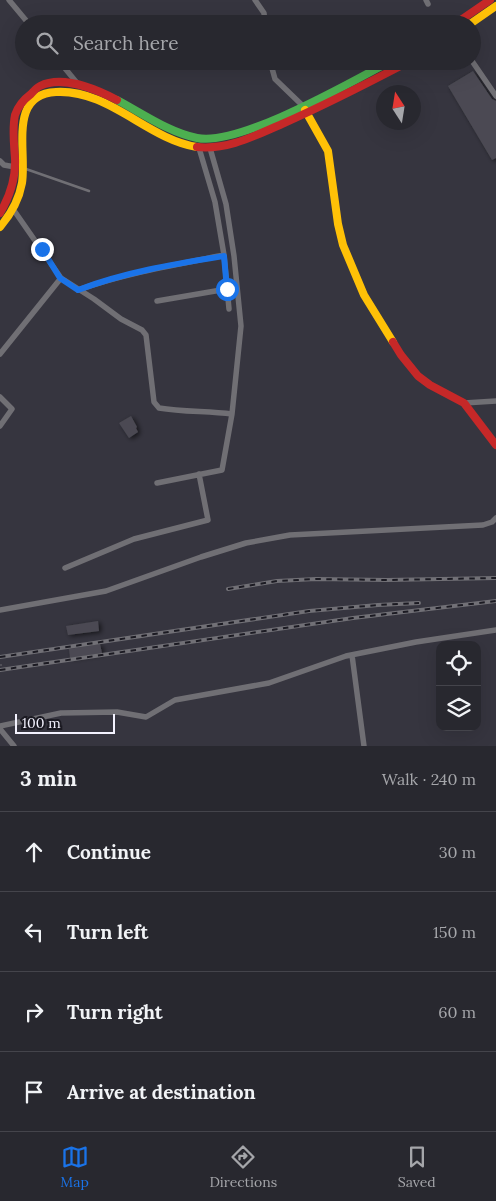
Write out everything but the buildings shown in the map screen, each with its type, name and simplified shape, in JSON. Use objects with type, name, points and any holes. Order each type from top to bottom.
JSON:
[{"type":"main road","points":[[468,15],[490,0]]},
{"type":"main road","points":[[481,16],[496,6]]},
{"type":"main road","points":[[0,213],[12,189],[19,167],[24,115],[28,106],[42,94],[70,90],[108,101],[180,134],[208,140],[238,134],[305,110],[376,70]]},
{"type":"main road","points":[[0,227],[13,209],[20,192],[14,124],[15,113],[21,101],[38,87],[60,81],[77,84],[177,142],[198,148],[210,148],[241,142],[391,70]]},
{"type":"main road","points":[[305,110],[328,151],[343,245],[364,295],[401,355],[418,376],[430,385],[464,403],[496,445]]},
{"type":"street","points":[[8,0],[21,15]]},
{"type":"street","points":[[255,0],[264,15]]},
{"type":"street","points":[[66,70],[77,84]]},
{"type":"street","points":[[272,70],[275,79],[305,110]]},
{"type":"street","points":[[478,70],[496,96]]},
{"type":"street","points":[[198,148],[215,202],[224,256],[229,309]]},
{"type":"street","points":[[157,483],[222,470],[232,414],[241,326],[234,256],[226,204],[210,148]]},
{"type":"street","points":[[1,164],[19,167]]},
{"type":"street","points":[[13,209],[60,278],[121,319],[142,330],[146,335],[154,402],[159,408],[188,412],[232,414]]},
{"type":"street","points":[[78,290],[100,282],[156,268],[224,256]]},
{"type":"street","points":[[0,354],[60,278]]},
{"type":"street","points":[[157,301],[227,289]]},
{"type":"street","points":[[0,397],[12,409],[0,426]]},
{"type":"street","points":[[464,403],[496,401]]},
{"type":"street","points":[[65,568],[134,539],[208,520],[198,474]]},
{"type":"street","points":[[0,610],[106,591],[200,556],[271,537],[483,525],[492,522],[496,518]]},
{"type":"street","points":[[14,746],[0,727],[61,713],[117,712],[146,717],[175,700],[269,683],[314,666],[352,655],[416,642],[496,630]]},
{"type":"street","points":[[352,655],[364,746]]},
{"type":"lane","points":[[19,167],[89,191]]},
{"type":"railway","points":[[228,589],[277,581],[316,579],[496,578]]},
{"type":"railway","points":[[0,670],[353,618],[496,601]]},
{"type":"railway","points":[[0,657],[309,611],[419,603]]},
{"type":"traffic: fast","points":[[117,100],[156,122],[186,135],[197,138],[216,138],[239,133],[295,111],[374,70]]},
{"type":"traffic: slow","points":[[481,16],[496,6]]},
{"type":"traffic: slow","points":[[0,227],[8,217],[21,189],[23,170],[22,141],[25,113],[31,103],[41,95],[56,92],[75,93],[93,98],[111,106],[161,135],[197,147]]},
{"type":"traffic: slow","points":[[305,110],[328,151],[338,224],[343,245],[364,295],[393,342]]},
{"type":"traffic: jam","points":[[468,15],[490,0]]},
{"type":"traffic: jam","points":[[197,147],[230,144],[251,137],[330,102],[392,70]]},
{"type":"traffic: jam","points":[[0,213],[7,200],[13,180],[15,158],[13,131],[15,115],[19,106],[36,89],[49,83],[68,83],[89,88],[117,100]]},
{"type":"traffic: jam","points":[[393,342],[418,376],[430,385],[464,403],[496,445]]},
{"type":"route","points":[[42,249],[60,278],[78,290],[100,282],[156,268],[224,256],[227,289]]}]
